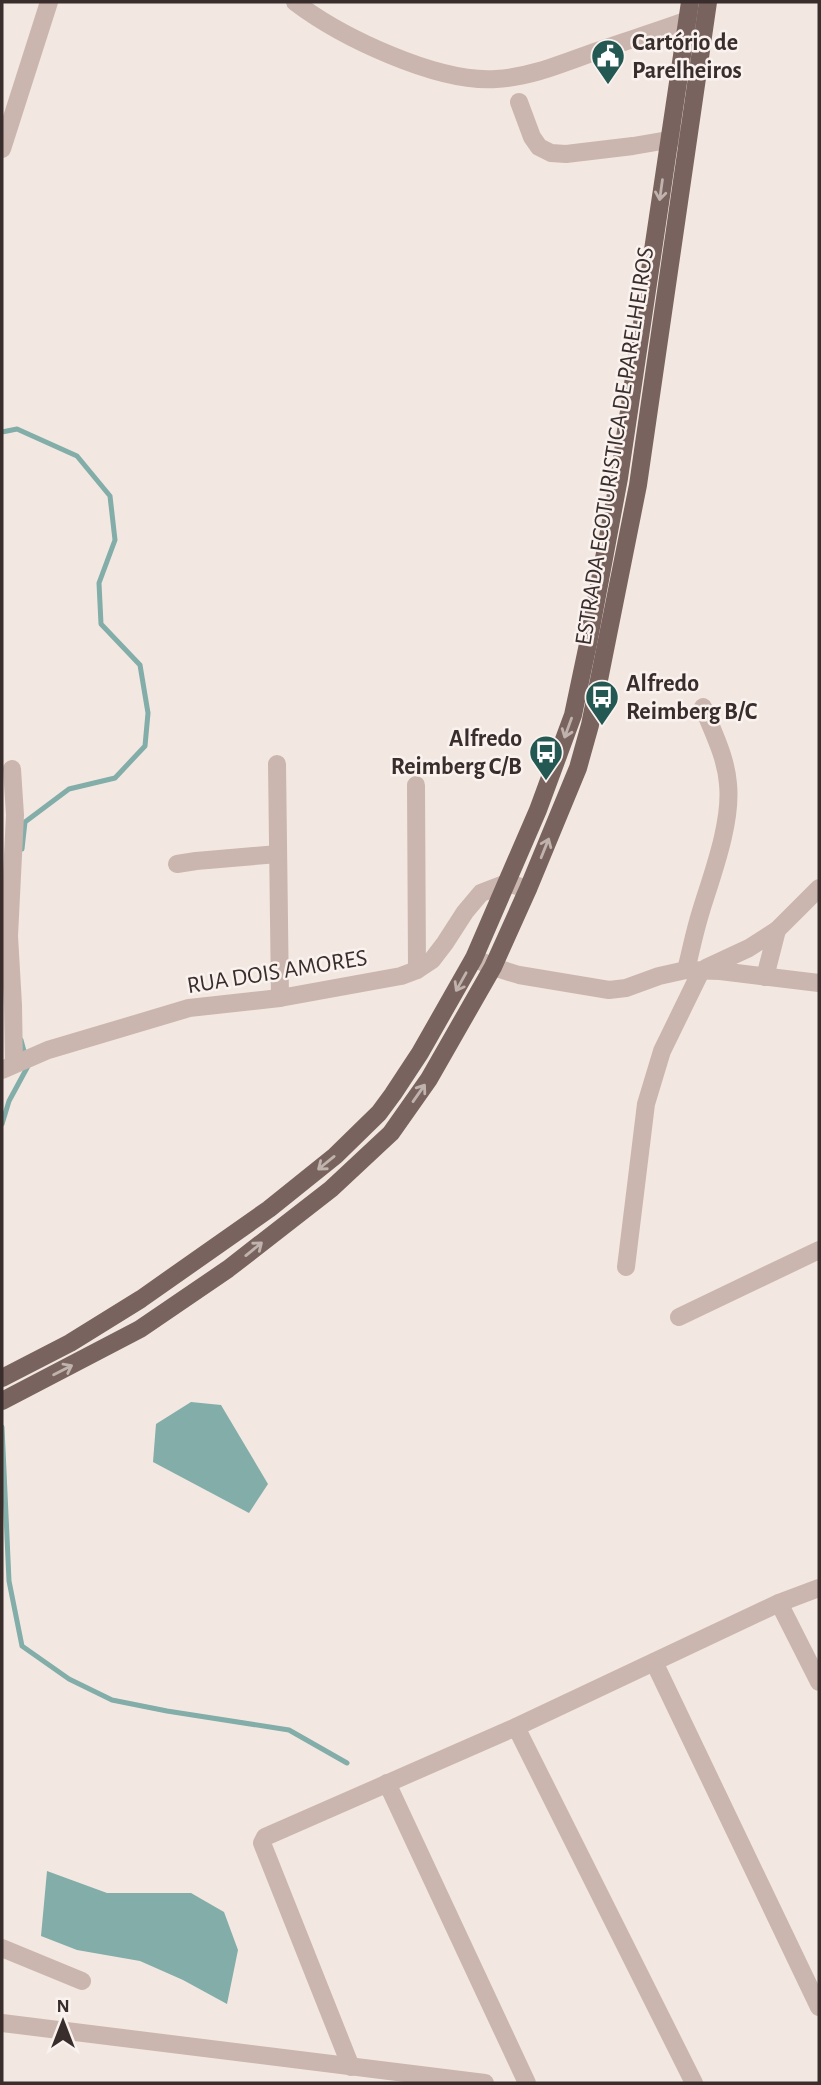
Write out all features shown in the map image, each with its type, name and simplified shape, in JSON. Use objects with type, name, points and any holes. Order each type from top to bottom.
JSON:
[{"type":"main road","name":"ESTRADA ECOTURISTICA DE PARELHEIROS","points":[[2,1378],[70,1343],[141,1299],[269,1209],[335,1156],[379,1113],[393,1094],[420,1053],[474,958],[538,810],[573,715],[619,478],[690,2]]},
{"type":"main road","name":"ESTRADA ECOTURISTICA DE PARELHEIROS","points":[[2,1401],[139,1329],[228,1269],[331,1189],[391,1133],[429,1079],[492,967],[528,889],[578,768],[606,647],[638,485],[707,8]]},
{"type":"street","points":[[2,149],[49,2]]},
{"type":"street","points":[[295,2],[312,15],[374,48],[440,73],[485,79],[530,74],[687,20],[707,8]]},
{"type":"street","points":[[519,102],[532,137],[539,147],[551,153],[566,154],[668,140],[686,132],[692,115]]},
{"type":"street","points":[[668,140],[684,147],[683,174]]},
{"type":"street","points":[[626,1267],[646,1104],[662,1051],[693,970],[700,915],[717,863],[727,812],[729,786],[723,759],[704,707]]},
{"type":"street","points":[[277,764],[279,998]]},
{"type":"street","points":[[8,1067],[13,1005],[5,937],[12,769]]},
{"type":"street","points":[[416,785],[417,970]]},
{"type":"street","points":[[177,864],[278,853]]},
{"type":"street","points":[[507,883],[528,889]]},
{"type":"street","name":"RUA DOIS AMORES","points":[[8,1067],[48,1050],[189,1008],[279,998],[401,976],[432,960],[481,893],[507,883]]},
{"type":"street","points":[[474,958],[492,967],[545,981],[609,990],[626,988],[659,976],[693,970],[749,948],[777,930],[819,888]]},
{"type":"street","points":[[765,977],[777,930]]},
{"type":"street","points":[[693,970],[819,983]]},
{"type":"street","points":[[679,1317],[819,1250]]},
{"type":"street","points":[[351,2067],[262,1843],[265,1837],[516,1727],[779,1603],[819,1588]]},
{"type":"street","points":[[779,1603],[819,1682]]},
{"type":"street","points":[[654,1662],[819,2007]]},
{"type":"street","points":[[516,1727],[694,2083]]},
{"type":"street","points":[[387,1783],[527,2083]]},
{"type":"street","points":[[2,1948],[82,1981]]},
{"type":"street","points":[[2,2023],[485,2083]]},
{"type":"water","points":[[191,1402],[221,1405],[268,1484],[249,1513],[153,1462],[156,1424]]},
{"type":"water","points":[[47,1871],[107,1893],[191,1893],[224,1912],[238,1950],[227,2004],[140,1961],[77,1950],[41,1936]]},
{"type":"waterway","points":[[2,432],[17,429],[77,456],[110,496],[115,540],[99,583],[101,624],[140,665],[148,713],[145,746],[115,778],[69,789],[25,822],[22,849]]},
{"type":"waterway","points":[[2,1124],[9,1101],[28,1066],[21,1040]]},
{"type":"waterway","points":[[2,1427],[9,1581],[22,1646],[69,1679],[112,1700],[289,1730],[347,1763]]},
{"type":"place","name":"Cartório de Parelheiros","points":[[608,86]]},
{"type":"place","name":"Alfredo Reimberg B/C","points":[[602,727]]},
{"type":"place","name":"Alfredo Reimberg C/B","points":[[546,782]]}]
